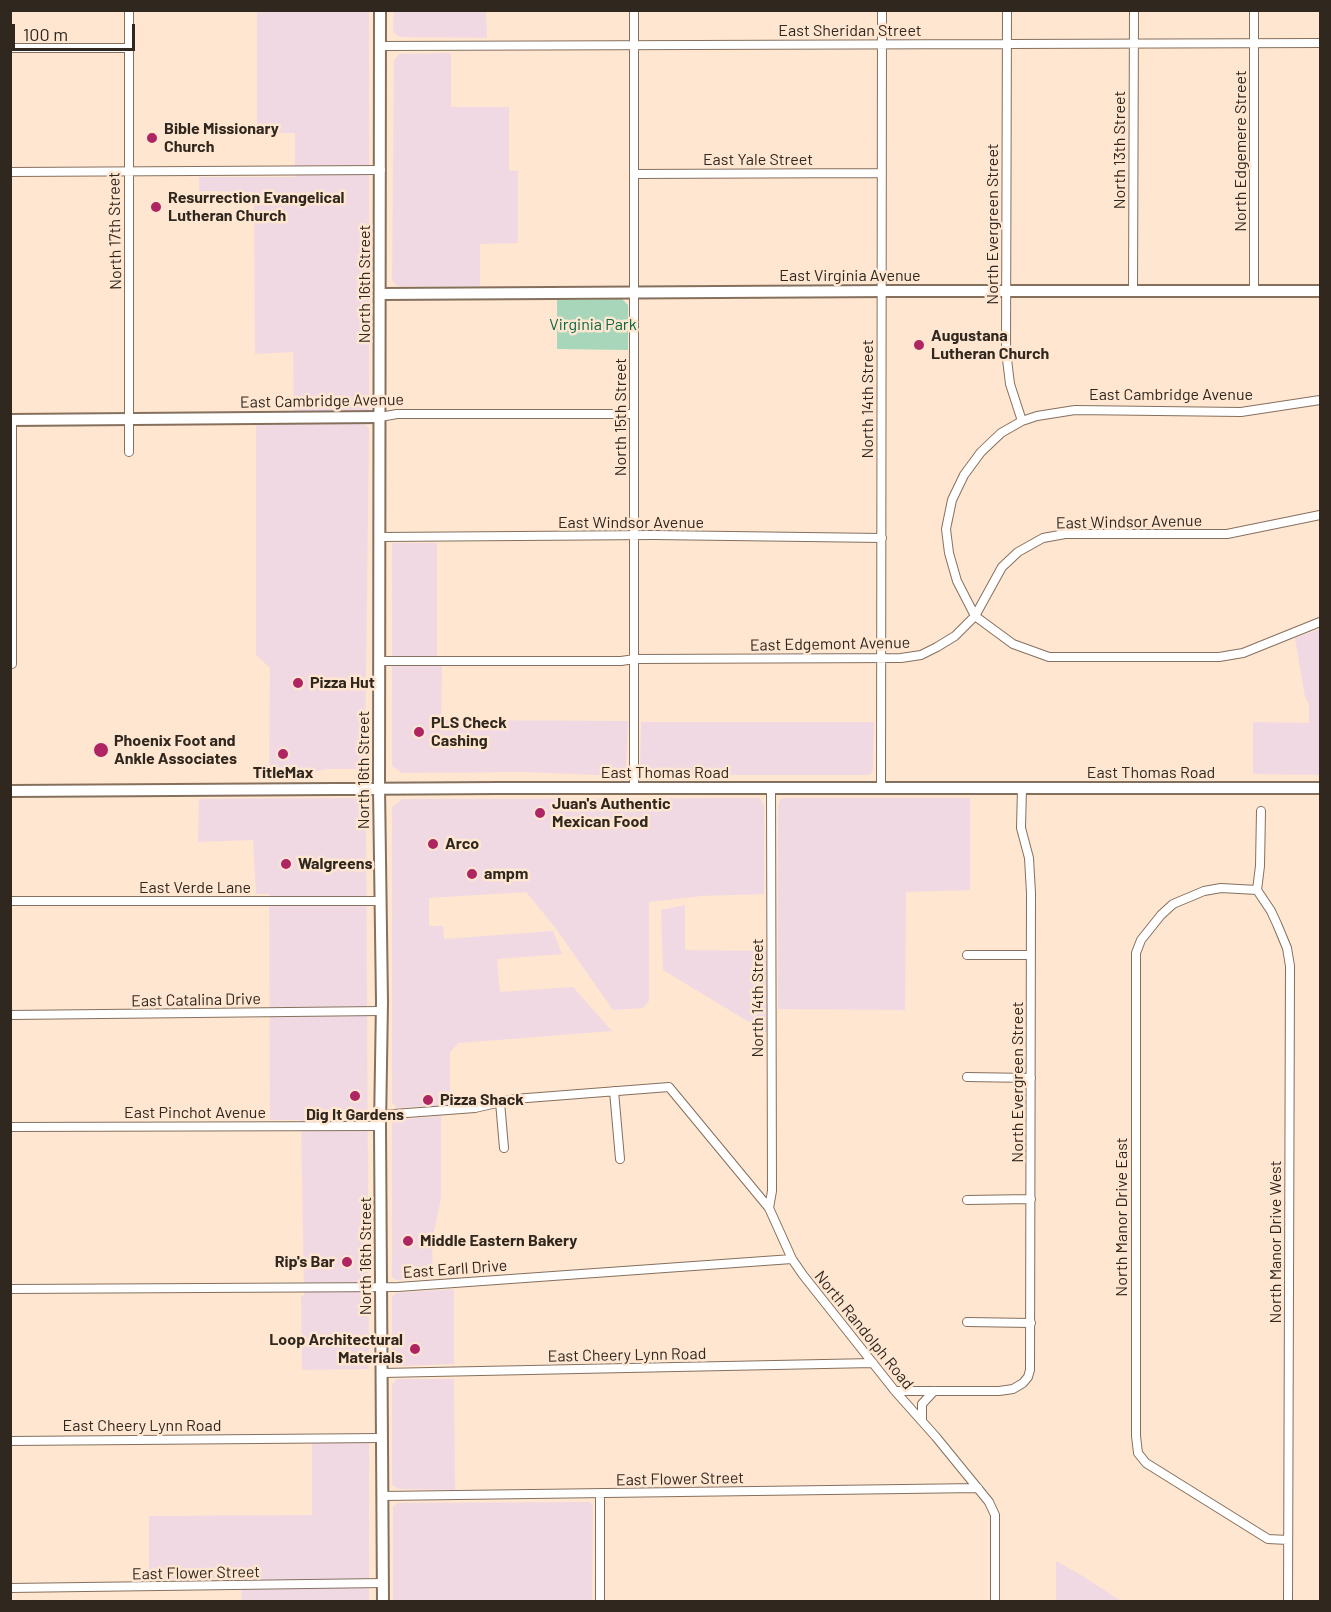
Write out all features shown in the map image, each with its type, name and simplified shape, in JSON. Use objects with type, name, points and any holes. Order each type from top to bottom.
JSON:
[{"type":"main road","name":"North 16th Street","points":[[380,10],[379,788],[382,1011],[380,1120],[383,1602]]},
{"type":"main road","name":"East Virginia Avenue","points":[[380,294],[1320,291]]},
{"type":"main road","name":"East Cambridge Avenue","points":[[11,420],[380,417]]},
{"type":"main road","name":"East Thomas Road","points":[[10,790],[1320,788]]},
{"type":"street","name":"North 17th Street","points":[[129,10],[129,452]]},
{"type":"street","name":"North 15th Street","points":[[634,10],[634,788]]},
{"type":"street","name":"North 14th Street","points":[[881,788],[882,10]]},
{"type":"street","name":"North Evergreen Street","points":[[1007,10],[1008,368],[1010,384],[1022,421]]},
{"type":"street","name":"North 13th Street","points":[[1133,291],[1134,10]]},
{"type":"street","name":"North Edgemere Street","points":[[1254,10],[1254,291]]},
{"type":"street","name":"East Sheridan Street","points":[[380,46],[1320,43]]},
{"type":"street","points":[[10,48],[129,48]]},
{"type":"street","points":[[10,172],[381,170]]},
{"type":"street","name":"East Yale Street","points":[[634,174],[882,173]]},
{"type":"street","name":"East Cambridge Avenue","points":[[1022,421],[1075,410],[1241,411],[1320,400]]},
{"type":"street","name":"East Cambridge Avenue","points":[[380,417],[409,414],[634,414]]},
{"type":"street","points":[[11,420],[12,664]]},
{"type":"street","points":[[1022,421],[1001,434],[981,452],[964,475],[952,500],[946,529],[949,553],[957,581],[975,616],[1013,644],[1038,654],[1063,658],[1189,658],[1231,655],[1243,653],[1320,622]]},
{"type":"street","name":"East Windsor Avenue","points":[[975,616],[1002,567],[1018,552],[1043,538],[1065,534],[1227,534],[1320,515]]},
{"type":"street","name":"East Windsor Avenue","points":[[381,537],[882,538]]},
{"type":"street","name":"East Edgemont Avenue","points":[[380,661],[621,662],[635,659],[881,659],[921,655],[955,636],[975,616]]},
{"type":"street","name":"North 14th Street","points":[[769,1208],[772,1191],[771,788]]},
{"type":"street","name":"North Evergreen Street","points":[[934,1391],[1012,1389],[1028,1377],[1031,1360],[1030,880],[1029,858],[1021,828],[1022,788]]},
{"type":"street","points":[[1257,890],[1261,811]]},
{"type":"street","name":"North Manor Drive East","points":[[1257,890],[1212,889],[1173,904],[1146,934],[1136,953],[1136,1436],[1138,1453],[1146,1463],[1268,1539],[1288,1540]]},
{"type":"street","name":"North Manor Drive West","points":[[1257,890],[1277,924],[1287,948],[1290,966],[1288,1602]]},
{"type":"street","name":"East Verde Lane","points":[[10,902],[380,901]]},
{"type":"street","points":[[967,955],[1031,955]]},
{"type":"street","name":"East Catalina Drive","points":[[10,1016],[382,1011]]},
{"type":"street","points":[[967,1077],[1031,1078]]},
{"type":"street","name":"North Randolph Road","points":[[669,1088],[769,1208],[792,1259],[895,1391],[989,1502],[995,1515],[995,1602]]},
{"type":"street","name":"East Pinchot Avenue","points":[[10,1127],[380,1120],[540,1097],[669,1088]]},
{"type":"street","points":[[614,1091],[620,1159]]},
{"type":"street","points":[[500,1102],[504,1148]]},
{"type":"street","points":[[967,1200],[1031,1199]]},
{"type":"street","name":"East Earll Drive","points":[[10,1289],[382,1287],[792,1259]]},
{"type":"street","points":[[967,1322],[1031,1323]]},
{"type":"street","name":"East Cheery Lynn Road","points":[[382,1372],[873,1363]]},
{"type":"street","points":[[895,1391],[934,1391]]},
{"type":"street","points":[[923,1423],[922,1404],[934,1391]]},
{"type":"street","name":"East Cheery Lynn Road","points":[[10,1441],[382,1438]]},
{"type":"street","name":"East Flower Street","points":[[382,1497],[978,1488]]},
{"type":"street","points":[[600,1494],[600,1602]]},
{"type":"street","name":"East Flower Street","points":[[10,1588],[383,1583]]},
{"type":"shaded area","points":[[257,11],[369,11],[369,409],[367,412],[294,413],[293,352],[255,354],[254,192],[199,191],[199,177],[295,177],[295,133],[257,133]]},
{"type":"shaded area","points":[[394,11],[486,11],[487,38],[400,37],[393,32]]},
{"type":"shaded area","points":[[451,53],[451,107],[509,107],[509,170],[518,171],[518,243],[480,244],[480,286],[397,286],[392,281],[394,60],[399,54]]},
{"type":"shaded area","points":[[256,424],[365,424],[369,428],[365,763],[359,769],[326,769],[306,774],[269,775],[270,668],[256,655]]},
{"type":"shaded area","points":[[392,543],[437,543],[437,655],[442,668],[441,720],[628,721],[626,771],[622,776],[525,772],[402,773],[392,766]]},
{"type":"shaded area","points":[[1320,629],[1320,775],[1253,774],[1253,722],[1309,723],[1309,704],[1305,697],[1295,638]]},
{"type":"shaded area","points":[[641,722],[874,722],[873,769],[871,774],[867,775],[647,775],[641,771],[640,767]]},
{"type":"shaded area","points":[[354,798],[364,803],[366,809],[369,1369],[304,1370],[302,1369],[301,1296],[304,1295],[301,1120],[270,1120],[269,894],[256,894],[253,840],[198,842],[199,799]]},
{"type":"shaded area","points":[[760,798],[764,805],[764,894],[702,896],[649,902],[649,1001],[643,1008],[613,1010],[554,926],[526,892],[429,898],[429,926],[443,926],[444,939],[553,931],[562,954],[497,959],[500,992],[573,987],[612,1031],[459,1043],[450,1052],[450,1105],[397,1108],[392,1103],[392,807],[402,799]]},
{"type":"shaded area","points":[[970,798],[970,890],[906,892],[905,1010],[778,1009],[778,806],[780,799]]},
{"type":"shaded area","points":[[685,905],[685,950],[766,951],[767,1033],[663,970],[661,910]]},
{"type":"shaded area","points":[[441,1116],[441,1198],[432,1242],[433,1278],[396,1280],[392,1277],[392,1123],[395,1120]]},
{"type":"shaded area","points":[[454,1289],[454,1364],[396,1366],[392,1361],[392,1297],[396,1293]]},
{"type":"shaded area","points":[[397,1379],[454,1379],[455,1490],[399,1489],[392,1485],[392,1384]]},
{"type":"shaded area","points":[[312,1440],[369,1440],[369,1601],[242,1601],[240,1579],[185,1578],[149,1582],[149,1516],[312,1515]]},
{"type":"shaded area","points":[[590,1502],[593,1506],[592,1601],[393,1601],[393,1507],[398,1503]]},
{"type":"shaded area","points":[[1056,1561],[1081,1575],[1121,1601],[1056,1601]]},
{"type":"green space","name":"Virginia Park","points":[[622,299],[628,305],[628,350],[557,349],[557,300]]},
{"type":"place","name":"Bible Missionary Church","points":[[152,138]]},
{"type":"place","name":"Resurrection Evangelical Lutheran Church","points":[[156,207]]},
{"type":"place","name":"Augustana Lutheran Church","points":[[919,345]]},
{"type":"place","name":"Pizza Hut","points":[[298,683]]},
{"type":"place","name":"PLS Check Cashing","points":[[419,732]]},
{"type":"place","name":"Phoenix Foot and Ankle Associates","points":[[101,750]]},
{"type":"place","name":"TitleMax","points":[[283,754]]},
{"type":"place","name":"Juan's Authentic Mexican Food","points":[[540,813]]},
{"type":"place","name":"Arco","points":[[433,844]]},
{"type":"place","name":"Walgreens","points":[[286,864]]},
{"type":"place","name":"ampm","points":[[472,874]]},
{"type":"place","name":"Dig It Gardens","points":[[355,1096]]},
{"type":"place","name":"Pizza Shack","points":[[428,1100]]},
{"type":"place","name":"Middle Eastern Bakery","points":[[408,1241]]},
{"type":"place","name":"Rip's Bar","points":[[347,1262]]},
{"type":"place","name":"Loop Architectural Materials","points":[[415,1349]]}]
